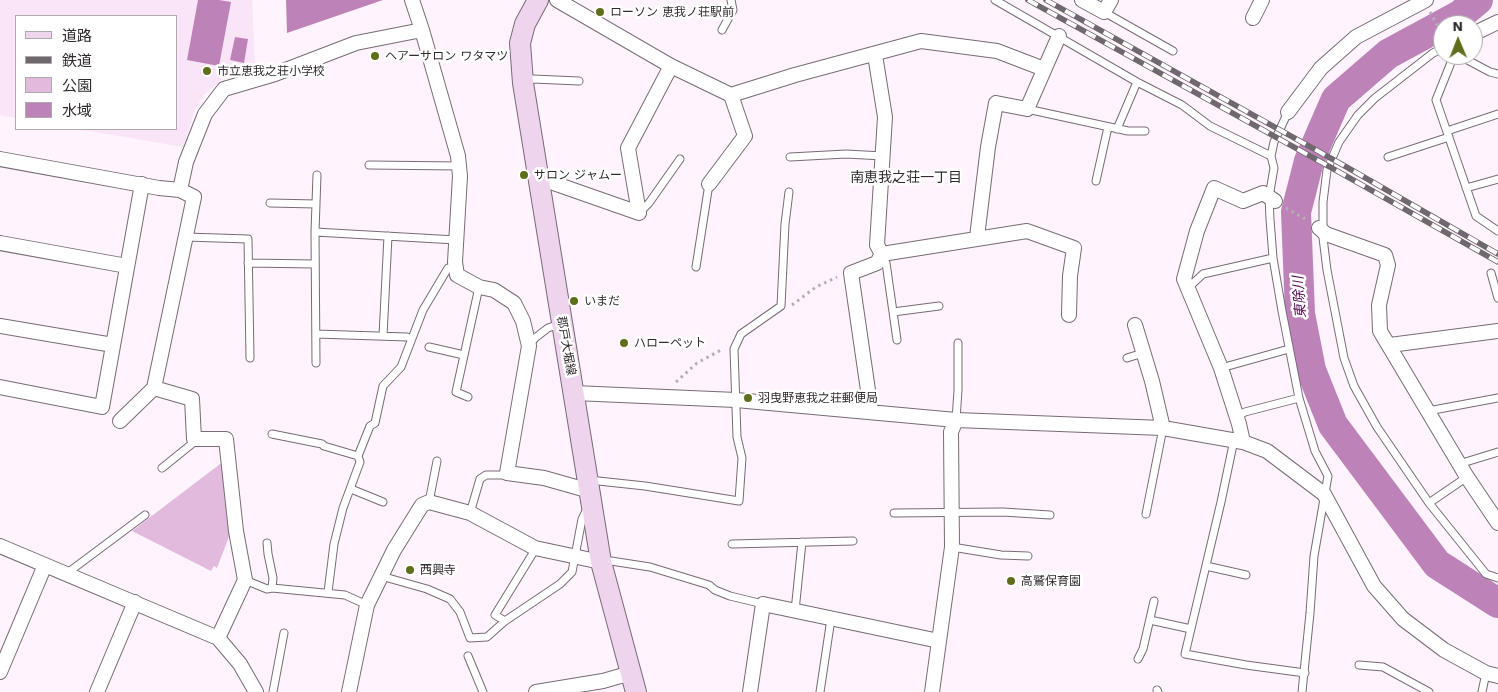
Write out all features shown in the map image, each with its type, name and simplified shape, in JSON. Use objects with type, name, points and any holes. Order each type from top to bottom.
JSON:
[{"type":"main road","name":"郡戸大堀線","points":[[538,0],[525,24],[520,43],[523,83],[601,562],[634,683]]},
{"type":"street","points":[[412,0],[458,156],[460,176],[456,240],[457,275],[480,287],[494,290],[514,303],[523,321],[529,346],[506,473],[544,478],[590,492]]},
{"type":"street","points":[[558,0],[599,26],[672,66],[731,95],[921,41],[997,51],[1044,69]]},
{"type":"street","points":[[1082,0],[1107,6]]},
{"type":"street","points":[[1253,18],[1262,0]]},
{"type":"street","points":[[1288,112],[1321,68],[1356,37],[1424,0]]},
{"type":"street","points":[[1483,29],[1498,22]]},
{"type":"street","points":[[180,190],[186,162],[205,114],[224,88],[275,74],[356,42],[422,30]]},
{"type":"street","points":[[978,237],[988,148],[996,103],[1027,109],[1059,36]]},
{"type":"street","points":[[875,55],[886,117],[878,245],[882,254]]},
{"type":"street","points":[[539,178],[639,213],[628,148],[672,66]]},
{"type":"street","points":[[709,184],[745,136],[731,95]]},
{"type":"street","points":[[0,159],[159,188],[180,190],[194,198],[154,388],[120,421]]},
{"type":"street","points":[[0,387],[102,406],[142,184]]},
{"type":"street","points":[[1238,441],[1237,416],[1221,368],[1184,279],[1198,231],[1214,188],[1243,202],[1263,193],[1272,199]]},
{"type":"street","points":[[1321,229],[1326,234],[1385,255],[1388,265],[1379,305],[1380,331],[1390,344],[1459,464],[1498,524]]},
{"type":"street","points":[[882,254],[978,237],[1027,231],[1074,248],[1070,276],[1069,314]]},
{"type":"street","points":[[0,243],[127,266]]},
{"type":"street","points":[[871,411],[851,274],[877,263],[882,254]]},
{"type":"street","points":[[1135,325],[1163,428]]},
{"type":"street","points":[[0,326],[112,345]]},
{"type":"street","points":[[1390,344],[1498,331]]},
{"type":"street","points":[[154,388],[192,399],[194,439],[226,439],[236,531],[245,580],[218,638]]},
{"type":"street","points":[[574,393],[736,400],[956,420],[1163,428],[1238,441],[1267,451],[1324,494],[1374,586],[1403,619],[1444,650],[1492,675]]},
{"type":"street","points":[[932,692],[952,547],[951,432],[956,420]]},
{"type":"street","points":[[349,692],[367,605],[394,550],[422,505],[429,502],[470,513],[535,548],[601,562]]},
{"type":"street","points":[[0,546],[218,638],[240,664],[256,692]]},
{"type":"street","points":[[0,672],[45,565]]},
{"type":"street","points":[[98,692],[134,602]]},
{"type":"street","points":[[750,692],[764,604],[939,640]]},
{"type":"street","points":[[536,692],[560,690],[603,681],[634,683]]},
{"type":"lane","points":[[722,30],[733,10],[731,0]]},
{"type":"lane","points":[[995,0],[1137,82],[1182,105],[1210,126],[1271,156]]},
{"type":"lane","points":[[1107,6],[1173,51]]},
{"type":"lane","points":[[1433,53],[1375,98],[1358,115],[1339,142],[1327,170],[1321,229],[1344,358],[1354,386],[1377,427],[1429,503],[1486,574],[1498,578]]},
{"type":"lane","points":[[1450,65],[1436,100],[1476,216],[1498,231]]},
{"type":"lane","points":[[1477,65],[1498,74]]},
{"type":"lane","points":[[523,83],[532,79],[579,81]]},
{"type":"lane","points":[[1117,129],[1137,82]]},
{"type":"lane","points":[[1027,109],[1117,129],[1145,131]]},
{"type":"lane","points":[[1288,112],[1274,142],[1271,156],[1274,168],[1272,199],[1273,258],[1299,398],[1315,451],[1328,476],[1314,556],[1302,692]]},
{"type":"lane","points":[[1388,157],[1498,114]]},
{"type":"lane","points":[[1096,182],[1108,127]]},
{"type":"lane","points":[[790,157],[846,154],[883,156]]},
{"type":"lane","points":[[639,213],[649,203],[680,159]]},
{"type":"lane","points":[[369,165],[459,166]]},
{"type":"lane","points":[[316,363],[315,232],[317,175]]},
{"type":"lane","points":[[1466,188],[1498,178]]},
{"type":"lane","points":[[696,267],[709,184]]},
{"type":"lane","points":[[381,576],[427,589],[450,599],[460,612],[470,638],[487,637],[505,621],[560,584],[572,572],[584,510],[590,492],[645,486],[739,501],[742,458],[736,437],[734,349],[741,334],[781,306],[785,224],[789,192]]},
{"type":"lane","points":[[270,203],[316,204]]},
{"type":"lane","points":[[315,232],[456,240]]},
{"type":"lane","points":[[383,336],[388,236]]},
{"type":"lane","points":[[186,237],[248,239],[250,358]]},
{"type":"lane","points":[[882,254],[886,263],[897,340]]},
{"type":"lane","points":[[1188,288],[1203,274],[1273,258]]},
{"type":"lane","points":[[248,262],[315,264]]},
{"type":"lane","points":[[328,592],[334,544],[343,508],[360,462],[358,456],[370,426],[375,424],[383,386],[401,367],[423,310],[448,268],[456,268]]},
{"type":"lane","points":[[1490,273],[1498,298]]},
{"type":"lane","points":[[468,397],[456,392],[480,287]]},
{"type":"lane","points":[[893,312],[939,306]]},
{"type":"lane","points":[[529,346],[535,338],[548,328],[562,324]]},
{"type":"lane","points":[[316,334],[408,337]]},
{"type":"lane","points":[[956,420],[958,343]]},
{"type":"lane","points":[[429,347],[464,355]]},
{"type":"lane","points":[[1221,368],[1290,349]]},
{"type":"lane","points":[[1127,358],[1143,353]]},
{"type":"lane","points":[[1237,416],[1245,412],[1299,398]]},
{"type":"lane","points":[[1428,411],[1498,398]]},
{"type":"lane","points":[[1146,514],[1163,428]]},
{"type":"lane","points":[[272,434],[322,444],[358,456]]},
{"type":"lane","points":[[162,468],[193,443],[194,439]]},
{"type":"lane","points":[[1238,441],[1185,654],[1305,673]]},
{"type":"lane","points":[[1459,464],[1498,452]]},
{"type":"lane","points":[[429,502],[437,461]]},
{"type":"lane","points":[[470,513],[480,479],[486,476],[502,476],[506,473]]},
{"type":"lane","points":[[1429,503],[1467,477]]},
{"type":"lane","points":[[351,489],[383,502]]},
{"type":"lane","points":[[894,513],[1003,512],[1050,515]]},
{"type":"lane","points":[[66,574],[145,515]]},
{"type":"lane","points":[[732,544],[853,541]]},
{"type":"lane","points":[[795,611],[802,542]]},
{"type":"lane","points":[[268,543],[268,554],[273,578],[272,588]]},
{"type":"lane","points":[[952,547],[1028,556]]},
{"type":"lane","points":[[505,621],[495,615],[535,548]]},
{"type":"lane","points":[[601,562],[610,561],[650,567],[710,585],[715,590],[730,596],[764,604]]},
{"type":"lane","points":[[1206,566],[1246,575]]},
{"type":"lane","points":[[245,580],[267,589],[328,592],[346,595],[367,605]]},
{"type":"lane","points":[[1138,659],[1143,648],[1154,601]]},
{"type":"lane","points":[[820,692],[831,619]]},
{"type":"lane","points":[[1150,620],[1191,629]]},
{"type":"lane","points":[[273,692],[284,633]]},
{"type":"lane","points":[[468,656],[483,692]]},
{"type":"lane","points":[[1359,664],[1383,667],[1429,692]]},
{"type":"lane","points":[[1482,692],[1492,675]]},
{"type":"path","points":[[1424,0],[1433,17]]},
{"type":"path","points":[[1272,199],[1321,229]]},
{"type":"shaded area","name":"市立恵我之荘小学校","points":[[0,0],[252,0],[255,63],[222,79],[204,95],[195,110],[183,147],[83,130],[178,130],[178,15],[15,15],[15,118],[0,115]]},
{"type":"green space","points":[[224,461],[230,534],[217,568],[214,566],[211,571],[132,531]]},
{"type":"water","points":[[198,0],[231,2],[219,66],[187,60]]},
{"type":"water","points":[[286,0],[383,0],[287,33]]},
{"type":"water","points":[[235,37],[248,39],[244,63],[230,60]]},
{"type":"waterway","name":"東除川","points":[[1478,0],[1460,15],[1388,54],[1336,99],[1309,161],[1296,212],[1300,314],[1311,370],[1333,425],[1437,564],[1498,603]]},
{"type":"railway","points":[[1028,0],[1498,262]]},
{"type":"railway","points":[[1046,0],[1343,165],[1498,254]]},
{"type":"place","name":"ローソン 恵我ノ荘駅前","points":[[600,12]]},
{"type":"place","name":"ヘアーサロン ワタマツ","points":[[375,56]]},
{"type":"place","name":"市立恵我之荘小学校","points":[[207,71]]},
{"type":"place","name":"サロン ジャムー","points":[[524,175]]},
{"type":"place","name":"いまだ","points":[[574,301]]},
{"type":"place","name":"ハローペット","points":[[624,343]]},
{"type":"place","name":"羽曳野恵我之荘郵便局","points":[[748,398]]},
{"type":"place","name":"西興寺","points":[[410,570]]},
{"type":"place","name":"高鷲保育園","points":[[1011,581]]},
{"type":"district","name":"南恵我之荘一丁目","points":[[906,178]]}]
